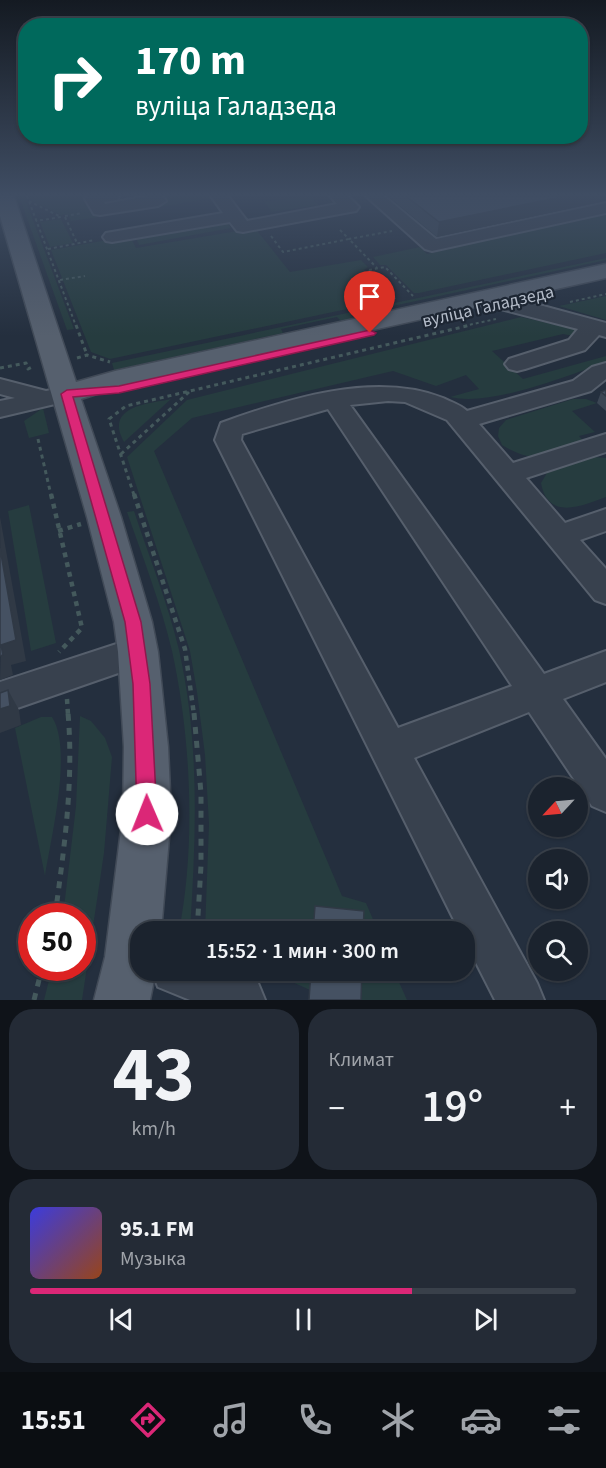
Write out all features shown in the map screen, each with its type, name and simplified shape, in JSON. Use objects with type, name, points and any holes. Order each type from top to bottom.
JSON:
[{"type":"main road","points":[[17,243],[55,386],[110,538],[133,622],[138,652],[146,747],[147,814],[139,921]]},
{"type":"main road","name":"вуліца Галадзеда","points":[[55,386],[115,379],[606,271]]},
{"type":"main road","name":"вуліца Галадзеда","points":[[55,386],[119,390],[502,310],[606,280]]},
{"type":"main road","points":[[122,1000],[130,976]]},
{"type":"lane","points":[[137,243],[139,246],[153,243]]},
{"type":"lane","points":[[502,310],[536,310],[598,327]]},
{"type":"lane","points":[[517,364],[577,345],[598,327]]},
{"type":"lane","points":[[462,422],[582,386],[606,370]]},
{"type":"lane","points":[[0,386],[55,386]]},
{"type":"lane","points":[[0,401],[55,386]]},
{"type":"lane","points":[[0,409],[55,386]]},
{"type":"lane","points":[[520,1000],[228,440],[230,429],[248,421],[334,400],[403,394],[435,403],[456,414],[606,591]]},
{"type":"lane","points":[[334,400],[606,792]]},
{"type":"lane","points":[[507,474],[606,443]]},
{"type":"lane","points":[[559,536],[606,520]]},
{"type":"lane","points":[[0,698],[138,652]]},
{"type":"lane","points":[[390,749],[606,666]]},
{"type":"lane","points":[[204,981],[241,1000]]},
{"type":"path","points":[[45,243],[87,355]]},
{"type":"path","points":[[48,249],[77,243]]},
{"type":"path","points":[[276,243],[283,252],[330,243]]},
{"type":"path","points":[[353,243],[377,268]]},
{"type":"path","points":[[396,300],[369,270],[385,267],[414,297]]},
{"type":"path","points":[[60,280],[85,276]]},
{"type":"path","points":[[565,303],[606,294]]},
{"type":"path","points":[[198,921],[201,866],[201,793],[194,712],[185,649],[109,419],[126,406],[502,310]]},
{"type":"path","points":[[55,386],[87,355]]},
{"type":"path","points":[[87,355],[108,362]]},
{"type":"path","points":[[0,368],[26,363],[28,369],[32,367]]},
{"type":"path","points":[[121,454],[190,391]]},
{"type":"path","points":[[123,398],[126,406]]},
{"type":"path","points":[[34,1000],[39,981]]},
{"type":"green space","points":[[36,243],[42,243],[74,329],[67,330]]},
{"type":"green space","points":[[48,243],[73,243],[50,247]]},
{"type":"green space","points":[[92,243],[133,243],[136,248],[168,243],[267,243],[290,272],[361,260],[368,267],[364,270],[388,297],[385,301],[110,359],[91,352],[51,250]]},
{"type":"green space","points":[[475,243],[606,243],[606,253],[419,293],[414,293],[386,265],[380,265],[373,257],[420,247],[427,254]]},
{"type":"green space","points":[[606,258],[606,260],[351,315],[355,320],[342,322],[337,317],[281,329],[283,333],[114,370],[112,363]]},
{"type":"green space","points":[[606,296],[606,320],[559,306]]},
{"type":"green space","points":[[521,317],[579,330],[579,337],[563,334],[492,351],[523,379],[606,356],[606,363],[528,389],[486,398],[450,397],[479,389],[466,375],[436,386],[393,371],[192,418],[154,451],[342,896],[366,903],[374,921],[205,921],[209,824],[205,755],[197,692],[190,651],[127,457],[187,400]]},
{"type":"green space","points":[[171,399],[124,442],[119,428],[124,414],[138,406]]},
{"type":"green space","points":[[573,399],[586,399],[597,403],[572,411],[595,432],[579,436],[585,443],[552,454],[534,457],[502,445],[498,436],[499,428],[506,420]]},
{"type":"green space","points":[[43,408],[49,433],[29,438],[24,421]]},
{"type":"green space","points":[[594,457],[606,458],[606,497],[567,508],[558,507],[551,502],[545,495],[541,483],[547,473]]},
{"type":"green space","points":[[29,505],[56,643],[31,651],[8,511]]},
{"type":"green space","points":[[134,511],[164,597],[175,632],[186,685],[195,790],[191,921],[181,921],[188,863],[189,827],[184,719],[168,633],[127,512]]},
{"type":"green space","points":[[80,716],[91,721],[105,738],[112,757],[104,853],[96,906],[96,903],[65,903],[76,806]]},
{"type":"green space","points":[[41,717],[52,717],[58,732],[61,750],[59,794],[45,876],[15,728]]},
{"type":"green space","points":[[49,981],[85,981],[82,1000],[44,1000]]},
{"type":"green space","points":[[290,981],[310,981],[310,990]]},
{"type":"green space","points":[[360,981],[398,981],[407,1000],[362,1000]]},
{"type":"building","points":[[0,548],[16,640],[1,645],[3,655],[0,656]]},
{"type":"building","points":[[8,690],[10,706],[0,709],[0,693]]},
{"type":"building","points":[[315,906],[364,911],[364,921],[314,921]]},
{"type":"building","points":[[310,981],[362,981],[361,1000],[309,1000]]},
{"type":"route","points":[[147,814],[142,684],[133,622],[67,394],[119,390],[370,333]]}]
